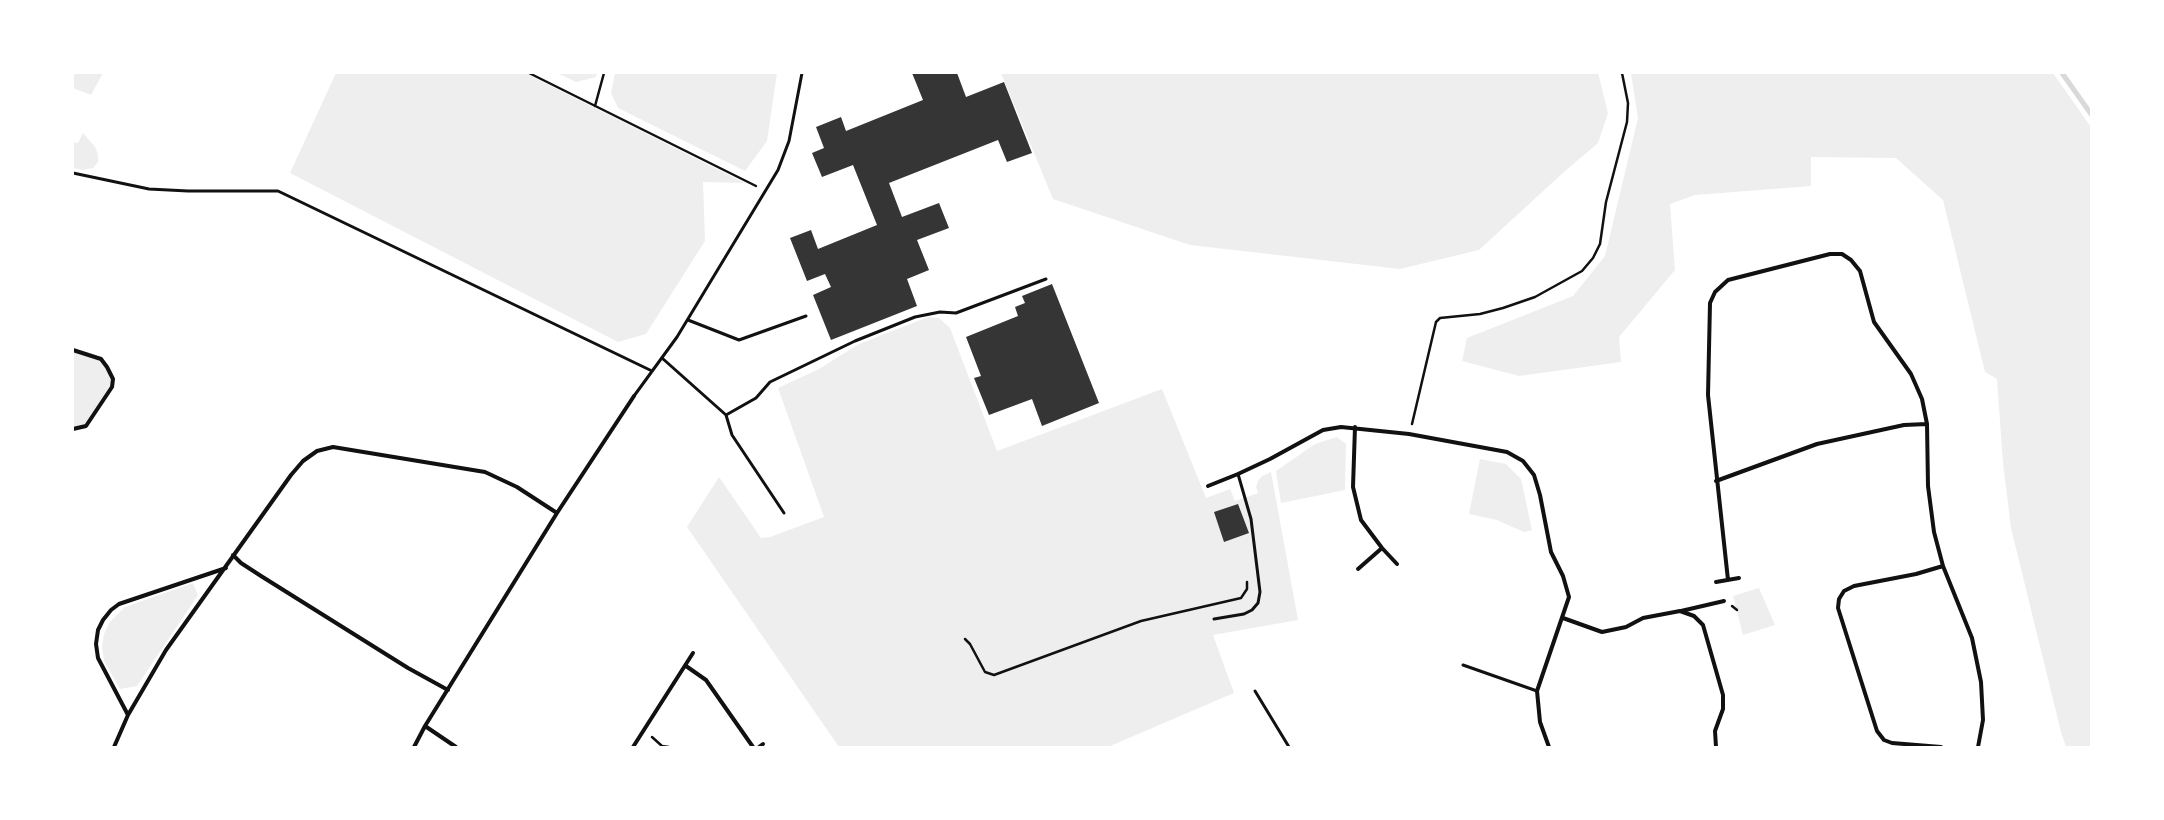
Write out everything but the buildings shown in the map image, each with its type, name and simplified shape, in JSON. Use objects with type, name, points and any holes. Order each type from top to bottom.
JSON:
[{"type":"street","points":[[1728,580],[1716,481],[1708,395],[1710,303],[1715,292],[1728,280],[1830,254],[1842,254],[1851,260],[1860,271],[1874,322],[1911,374],[1922,399],[1927,424],[1928,486],[1934,532],[1943,566],[1972,638],[1981,682],[1983,720],[1978,747]]},
{"type":"street","points":[[73,350],[101,359],[107,366],[112,379],[112,387],[86,426],[73,430]]},
{"type":"street","points":[[414,747],[425,726],[557,513],[634,396]]},
{"type":"street","points":[[1716,481],[1817,444],[1904,426],[1927,424]]},
{"type":"street","points":[[1355,427],[1353,487],[1362,520],[1382,548],[1397,564]]},
{"type":"street","points":[[1208,486],[1238,474],[1323,430],[1355,427],[1410,434],[1507,452],[1523,461],[1534,475],[1540,495],[1551,552],[1563,576],[1569,597],[1537,691],[1540,722],[1549,747]]},
{"type":"street","points":[[114,747],[128,715],[166,650],[303,461],[317,452],[333,447],[485,472],[517,487],[557,513]]},
{"type":"street","points":[[1358,569],[1382,548]]},
{"type":"street","points":[[234,555],[256,573],[408,668],[448,690]]},
{"type":"street","points":[[1941,747],[1892,743],[1884,740],[1878,730],[1838,608],[1839,599],[1844,591],[1854,586],[1916,574],[1943,566]]},
{"type":"street","points":[[128,715],[98,658],[96,644],[98,630],[103,620],[111,610],[119,604],[226,567]]},
{"type":"street","points":[[1716,582],[1739,578]]},
{"type":"street","points":[[1563,618],[1602,632],[1626,627],[1643,618],[1724,601]]},
{"type":"street","points":[[1680,611],[1694,616],[1703,625],[1723,695],[1723,709],[1715,731],[1716,747]]},
{"type":"street","points":[[633,747],[694,653]]},
{"type":"street","points":[[686,666],[706,680],[753,747]]},
{"type":"street","points":[[425,726],[456,747]]},
{"type":"lane","points":[[634,396],[688,320],[778,170],[789,141],[802,73]]},
{"type":"lane","points":[[73,172],[149,190],[188,192],[278,191],[652,371]]},
{"type":"lane","points":[[726,415],[756,398],[770,382],[855,341],[915,317],[940,312],[956,313],[1046,279]]},
{"type":"lane","points":[[688,320],[739,340],[806,316]]},
{"type":"lane","points":[[662,358],[726,415],[732,435],[784,513]]},
{"type":"lane","points":[[1214,619],[1244,614],[1252,610],[1258,603],[1260,592],[1251,519],[1238,474]]},
{"type":"lane","points":[[1463,665],[1537,691]]},
{"type":"lane","points":[[1255,691],[1289,747]]},
{"type":"path","points":[[529,73],[766,191]]},
{"type":"path","points":[[595,106],[604,73]]},
{"type":"path","points":[[1410,434],[1436,322],[1447,316],[1480,314],[1535,297],[1582,271],[1593,258],[1600,244],[1606,202],[1627,122],[1628,102],[1622,73]]},
{"type":"path","points":[[964,639],[970,644],[984,672],[994,675],[1141,621],[1241,598],[1247,589],[1247,577]]},
{"type":"path","points":[[644,730],[662,746],[669,747]]},
{"type":"shaded area","points":[[73,73],[103,73],[91,95],[73,88]]},
{"type":"shaded area","points":[[336,73],[525,73],[745,183],[703,182],[705,241],[646,334],[618,342],[290,173]]},
{"type":"shaded area","points":[[557,73],[597,73],[596,77],[576,82]]},
{"type":"shaded area","points":[[615,73],[777,73],[767,141],[745,171],[618,108],[611,93]]},
{"type":"shaded area","points":[[1001,73],[1598,73],[1608,113],[1598,143],[1565,171],[1479,250],[1400,269],[1190,245],[1053,199]]},
{"type":"shaded area","points":[[1631,73],[2053,73],[2091,127],[2091,747],[2066,747],[2061,732],[2011,528],[2003,463],[1997,379],[1985,372],[1943,200],[1896,158],[1811,157],[1811,186],[1695,195],[1670,204],[1675,270],[1619,337],[1621,362],[1519,376],[1462,361],[1467,338],[1573,296],[1605,256],[1638,118]]},
{"type":"shaded area","points":[[83,133],[96,148],[98,162],[93,168],[83,170],[73,168],[73,142],[78,143]]},
{"type":"shaded area","points":[[928,317],[939,318],[950,328],[997,451],[1162,389],[1206,498],[1230,489],[1235,501],[1258,493],[1256,487],[1258,481],[1262,476],[1271,472],[1298,620],[1213,635],[1234,693],[1108,747],[839,747],[687,527],[719,477],[761,538],[770,537],[824,517],[778,388],[819,369],[859,344]]},
{"type":"shaded area","points":[[73,350],[101,359],[113,379],[112,387],[86,426],[73,429]]},
{"type":"shaded area","points":[[1337,437],[1346,444],[1345,490],[1281,503],[1276,471],[1315,444]]},
{"type":"shaded area","points":[[1480,459],[1506,464],[1521,479],[1532,530],[1524,532],[1497,520],[1469,514]]},
{"type":"shaded area","points":[[193,583],[198,595],[137,686],[120,689],[104,661],[102,647],[104,634],[109,623],[125,607]]},
{"type":"shaded area","points":[[1759,588],[1775,625],[1743,635],[1733,596]]},
{"type":"waterway","points":[[2062,73],[2091,114]]}]
